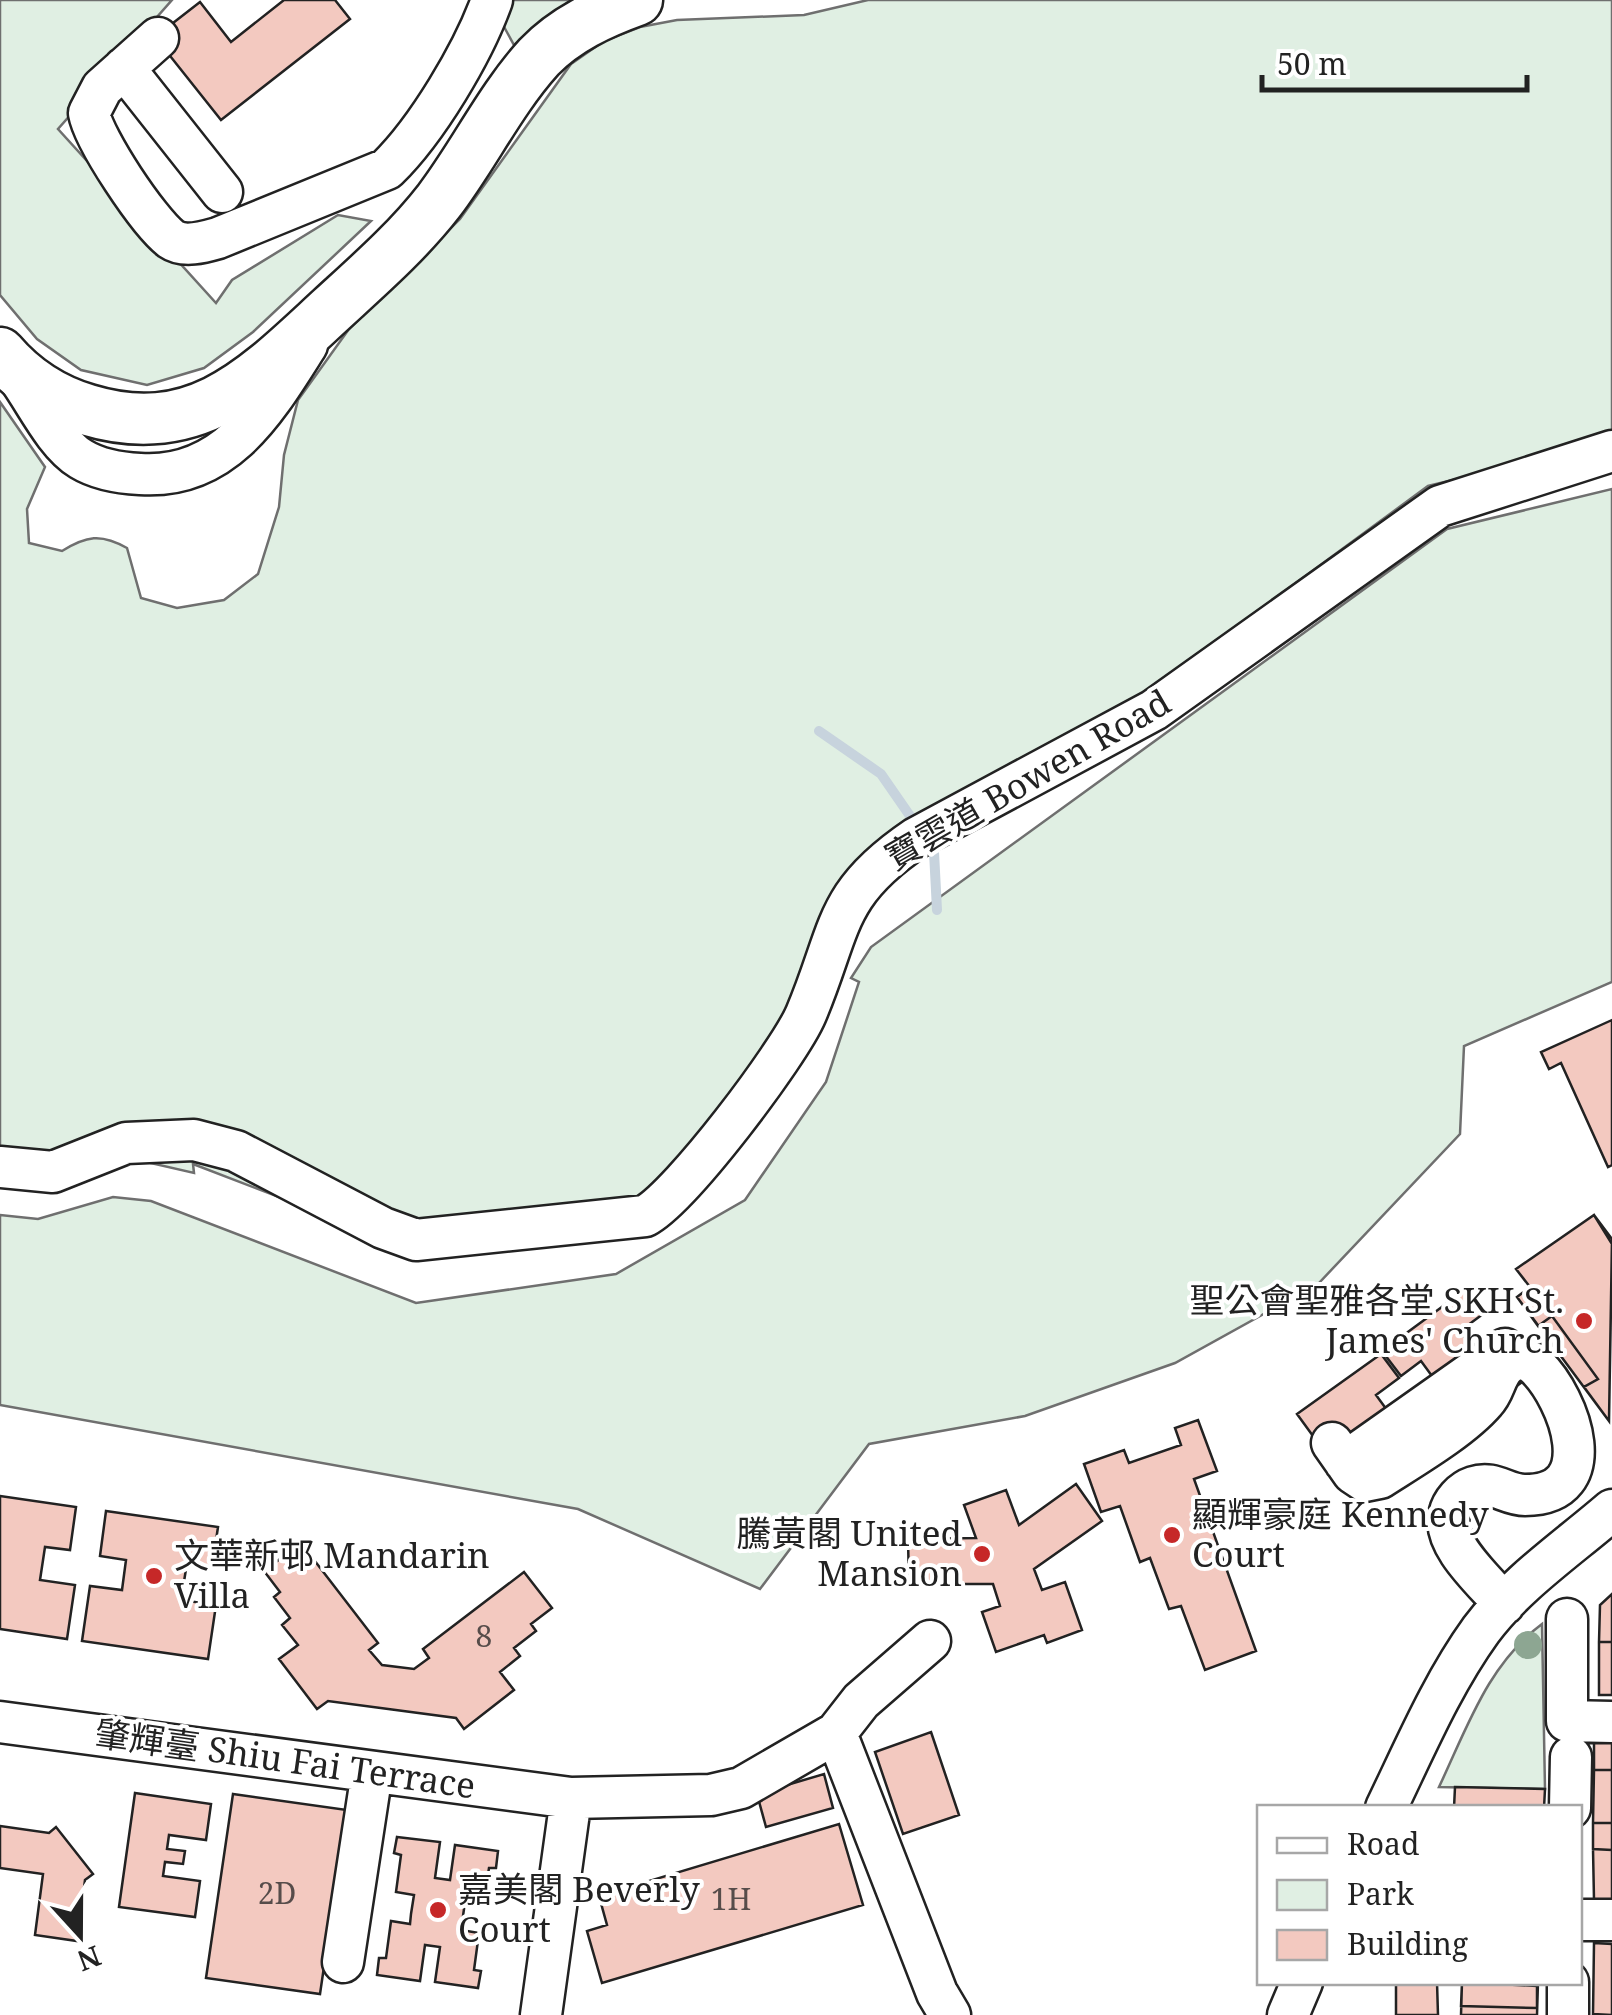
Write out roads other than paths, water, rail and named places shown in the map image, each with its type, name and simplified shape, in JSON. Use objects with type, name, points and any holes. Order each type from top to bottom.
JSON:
[{"type":"main road","points":[[4,358],[65,404],[148,422],[192,414],[222,400],[250,382],[328,312],[435,206],[538,58],[603,6]]},
{"type":"street","points":[[158,38],[93,99],[89,112],[99,145],[170,238],[205,242],[387,169],[402,155],[461,63],[492,0]]},
{"type":"street","points":[[124,68],[222,192]]},
{"type":"street","name":"寶雲道 Bowen Road","points":[[0,1167],[53,1172],[126,1143],[178,1138],[236,1151],[383,1228],[416,1240],[645,1216],[671,1198],[797,1032],[839,918],[861,882],[930,830],[1154,710],[1420,519],[1491,487],[1612,451]]},
{"type":"street","points":[[1504,1604],[1452,1537],[1450,1514],[1462,1494],[1472,1488],[1497,1486],[1526,1495],[1555,1486],[1566,1475],[1573,1463],[1576,1434],[1538,1368],[1527,1359],[1513,1359],[1501,1370],[1487,1400],[1380,1478],[1365,1482],[1339,1453],[1505,1348]]},
{"type":"street","points":[[1388,1805],[1464,1657],[1504,1604],[1612,1510]]},
{"type":"street","points":[[1566,1618],[1570,1805]]},
{"type":"street","name":"肇輝臺 Shiu Fai Terrace","points":[[0,1722],[571,1798],[711,1795],[741,1788],[836,1734],[861,1702],[930,1641]]},
{"type":"street","points":[[1569,1739],[1612,1722]]},
{"type":"street","points":[[836,1734],[937,1993],[950,2015]]},
{"type":"street","points":[[343,1962],[372,1772]]},
{"type":"street","points":[[541,2015],[571,1798]]},
{"type":"street","points":[[1582,1920],[1612,1920]]},
{"type":"street","points":[[1288,2015],[1301,1985]]},
{"type":"street","points":[[1568,1985],[1568,2015]]},
{"type":"waterway","points":[[819,731],[881,774],[917,826]]},
{"type":"waterway","points":[[926,840],[934,852],[937,910]]},
{"type":"place","name":"聖公會聖雅各堂 SKH St. James' Church","points":[[1584,1321]]},
{"type":"place","name":"顯輝豪庭 Kennedy Court","points":[[1172,1535]]},
{"type":"place","name":"騰黃閣 United Mansion","points":[[982,1554]]},
{"type":"place","name":"文華新邨 Mandarin Villa","points":[[154,1576]]},
{"type":"place","name":"嘉美閣 Beverly Court","points":[[438,1910]]}]
